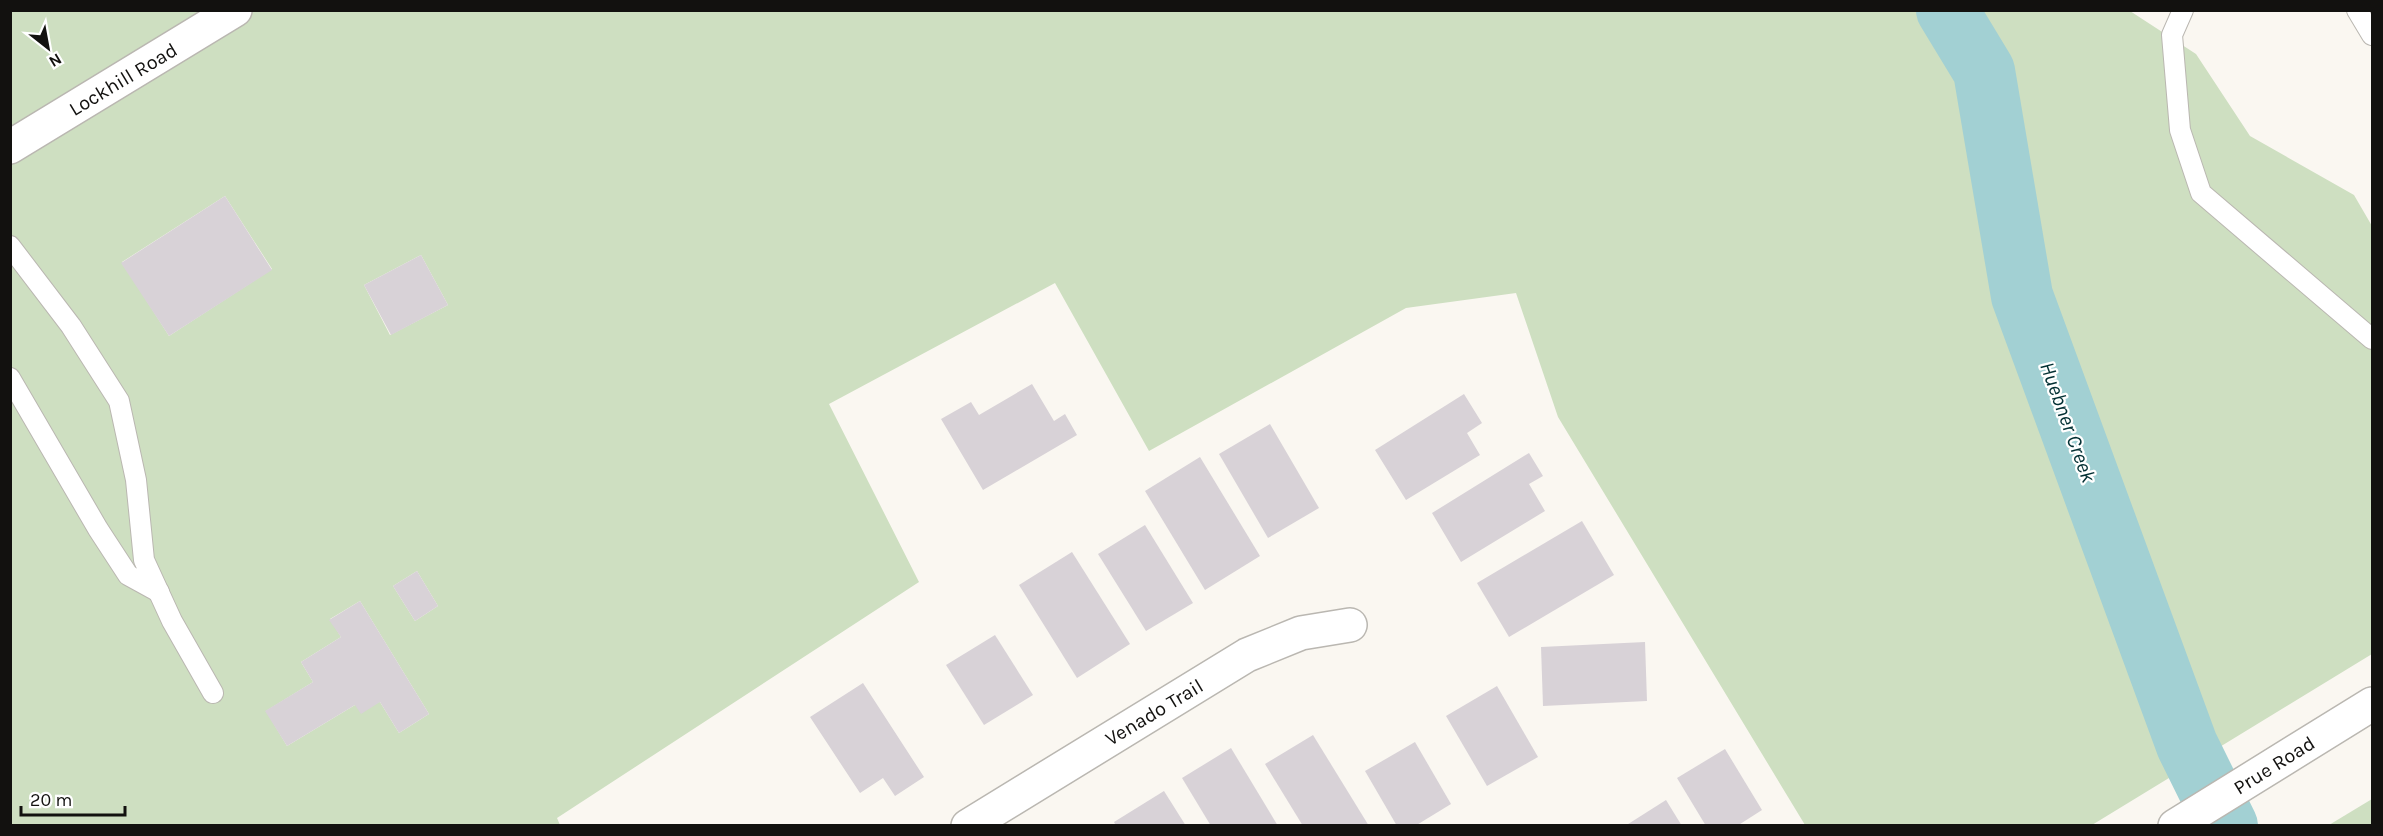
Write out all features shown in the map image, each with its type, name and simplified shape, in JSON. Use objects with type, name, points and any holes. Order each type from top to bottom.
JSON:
[{"type":"street","name":"Lockhill Road","points":[[10,147],[235,10]]},
{"type":"street","name":"Venado Trail","points":[[968,825],[1247,655],[1301,633],[1350,625]]},
{"type":"street","name":"Prue Road","points":[[2175,825],[2364,709]]},
{"type":"lane","points":[[2183,10],[2172,34],[2180,130],[2201,193],[2373,339]]},
{"type":"lane","points":[[2357,10],[2373,35]]},
{"type":"lane","points":[[10,246],[71,326],[119,401],[136,480],[144,560],[172,621],[213,693]]},
{"type":"lane","points":[[10,378],[98,529],[128,575],[159,592]]},
{"type":"green space","points":[[10,11],[2130,11],[2196,54],[2250,136],[2354,195],[2372,226],[2372,654],[2092,825],[1805,825],[1558,417],[1516,293],[1406,308],[1149,451],[1055,283],[829,404],[919,582],[557,818],[560,825],[11,825]],"holes":[[[225,196],[272,269],[169,336],[122,262]],[[421,255],[448,305],[390,335],[364,285]],[[417,571],[438,606],[415,621],[393,586]],[[360,601],[429,714],[399,733],[380,702],[355,705],[287,746],[266,711],[313,682],[301,662],[341,637],[330,619]]]},
{"type":"green space","points":[[2372,799],[2372,825],[2329,825]]},
{"type":"building","points":[[225,196],[272,270],[169,336],[121,263]]},
{"type":"building","points":[[421,255],[448,305],[391,335],[364,285]]},
{"type":"building","points":[[1032,384],[1054,421],[1065,414],[1077,435],[983,490],[941,419],[971,402],[979,415]]},
{"type":"building","points":[[1464,394],[1482,423],[1467,433],[1480,455],[1406,500],[1375,450]]},
{"type":"building","points":[[1270,424],[1319,508],[1268,538],[1219,454]]},
{"type":"building","points":[[1529,453],[1543,476],[1529,484],[1545,511],[1461,562],[1432,513]]},
{"type":"building","points":[[1200,457],[1260,556],[1205,590],[1145,491]]},
{"type":"building","points":[[1582,521],[1614,575],[1509,637],[1477,583]]},
{"type":"building","points":[[1145,525],[1193,603],[1146,631],[1098,554]]},
{"type":"building","points":[[1072,552],[1130,644],[1077,678],[1019,585]]},
{"type":"building","points":[[417,571],[438,606],[415,621],[393,586]]},
{"type":"building","points":[[360,601],[429,714],[399,733],[380,702],[361,714],[355,705],[287,746],[265,711],[313,682],[301,662],[341,637],[329,620]]},
{"type":"building","points":[[995,635],[1033,695],[984,725],[946,665]]},
{"type":"building","points":[[1645,642],[1647,701],[1543,706],[1541,647]]},
{"type":"building","points":[[863,683],[924,777],[895,796],[883,778],[860,793],[810,717]]},
{"type":"building","points":[[1497,686],[1538,757],[1487,786],[1446,716]]},
{"type":"building","points":[[1313,735],[1369,826],[1303,826],[1265,764]]},
{"type":"building","points":[[1415,742],[1451,804],[1415,826],[1397,826],[1365,771]]},
{"type":"building","points":[[1231,748],[1278,826],[1211,826],[1182,778]]},
{"type":"building","points":[[1725,749],[1762,810],[1737,826],[1706,826],[1677,778]]},
{"type":"building","points":[[1164,791],[1186,826],[1116,826],[1114,822]]},
{"type":"building","points":[[1666,800],[1682,826],[1625,826]]},
{"type":"waterway","name":"Huebner Creek","points":[[1947,10],[1984,71],[2022,296],[2187,745],[2227,826]]}]
